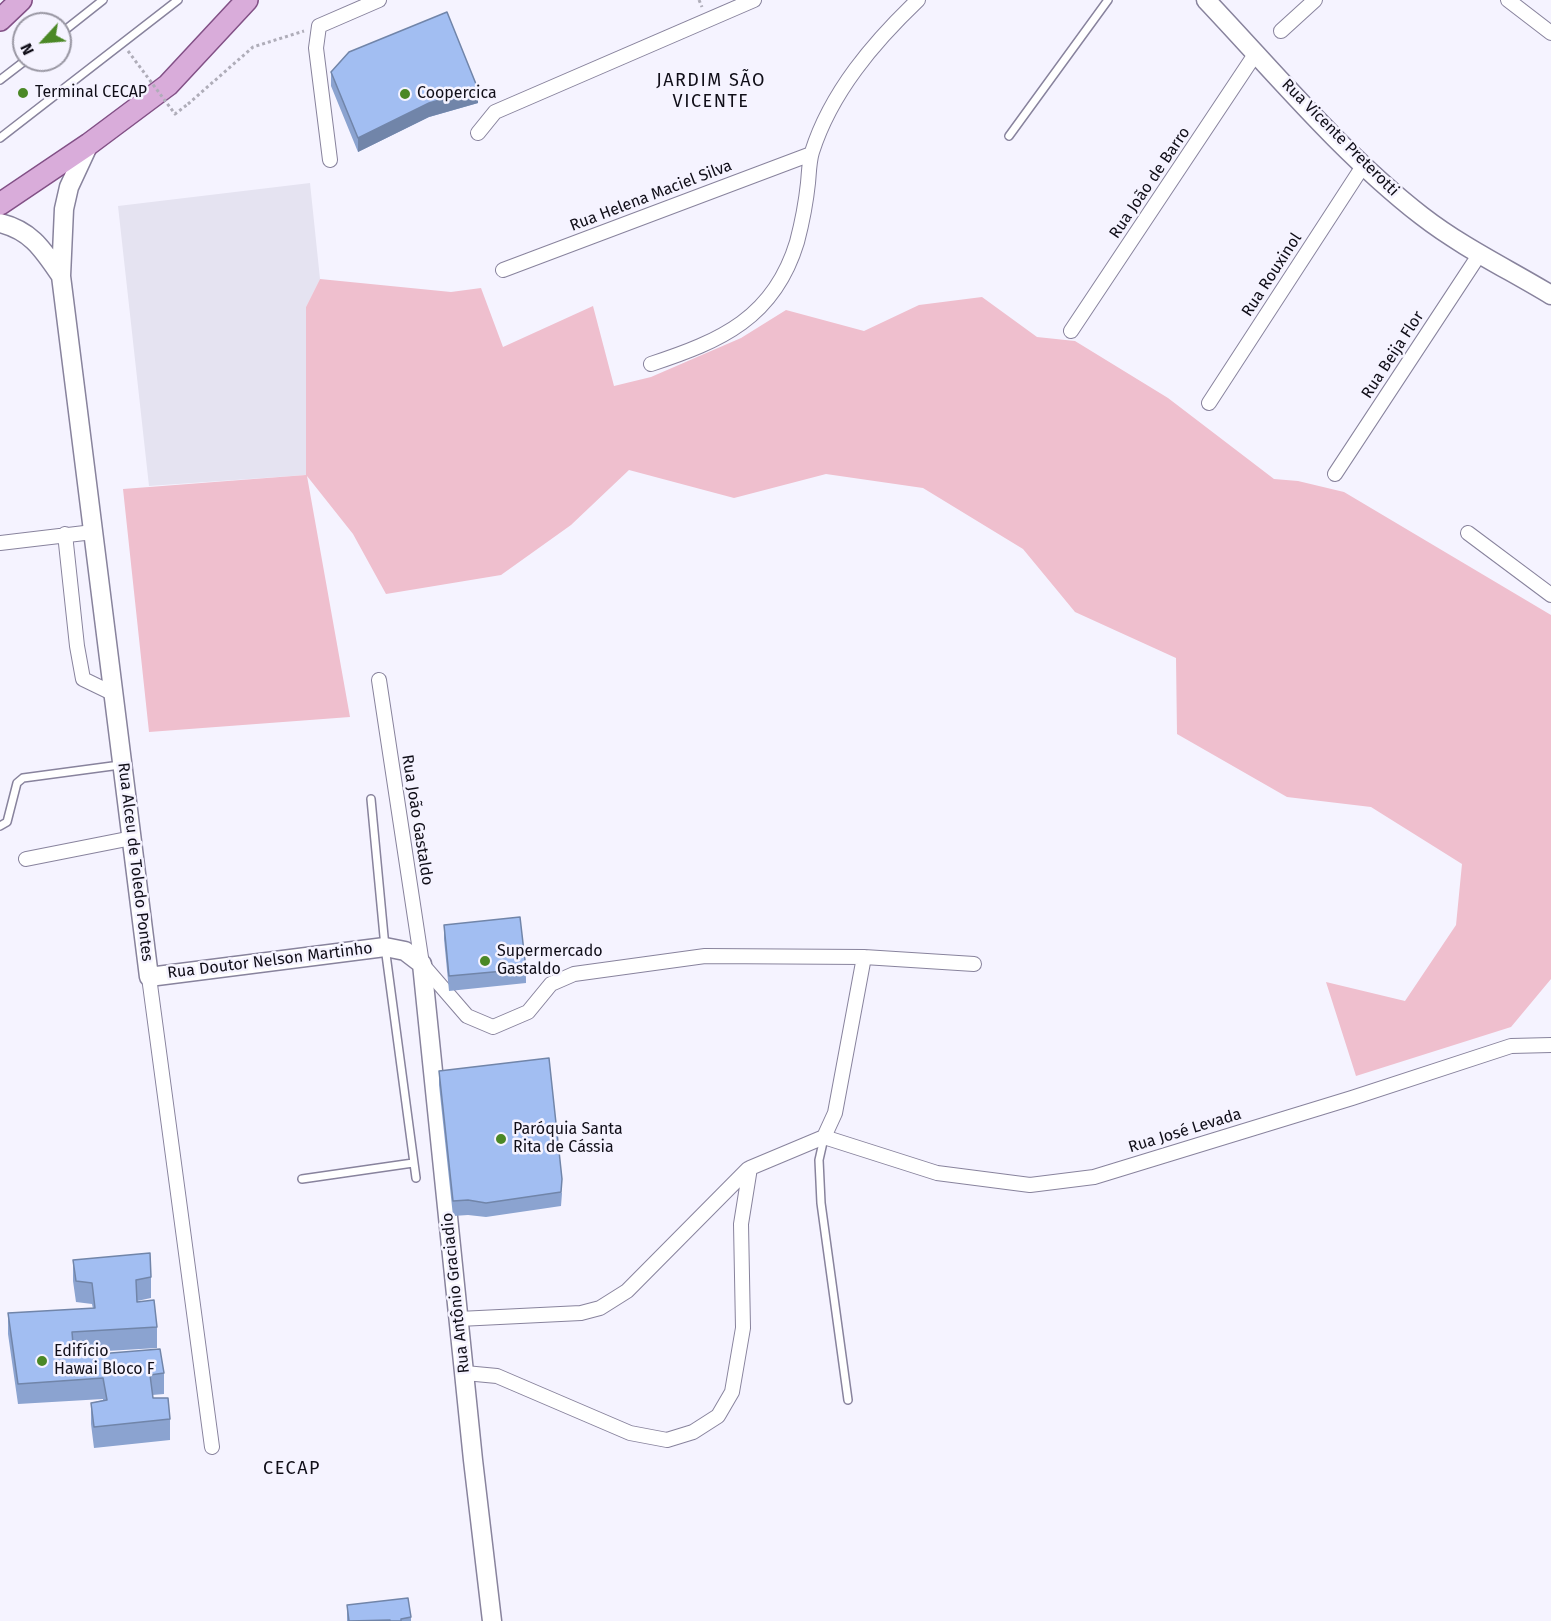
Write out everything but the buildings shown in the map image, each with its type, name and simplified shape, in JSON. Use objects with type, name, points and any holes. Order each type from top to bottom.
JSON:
[{"type":"main road","points":[[0,20],[21,0]]},
{"type":"main road","points":[[0,204],[89,144],[168,85],[247,0]]},
{"type":"main road","name":"Rua Vicente Preterotti","points":[[1206,0],[1363,166],[1423,217],[1479,255],[1551,295]]},
{"type":"main road","name":"Rua Alceu de Toledo Pontes","points":[[89,144],[69,187],[64,209],[61,276],[149,976]]},
{"type":"main road","points":[[0,223],[17,228],[32,238],[61,276]]},
{"type":"main road","name":"Rua Doutor Nelson Martinho","points":[[149,976],[385,947],[405,951],[422,964]]},
{"type":"main road","name":"Rua Antônio Graciadio","points":[[422,964],[492,1621]]},
{"type":"street","points":[[330,160],[316,48],[319,26],[379,0]]},
{"type":"street","points":[[478,133],[495,112],[754,0]]},
{"type":"street","points":[[651,364],[697,349],[735,329],[762,307],[778,286],[797,242],[811,154],[825,119],[862,59],[918,0]]},
{"type":"street","points":[[1281,31],[1315,0]]},
{"type":"street","points":[[1508,0],[1551,33]]},
{"type":"street","name":"Rua João de Barro","points":[[1071,331],[1256,53]]},
{"type":"street","name":"Rua Helena Maciel Silva","points":[[502,270],[811,154]]},
{"type":"street","name":"Rua Rouxinol","points":[[1209,403],[1363,166]]},
{"type":"street","name":"Rua Beija Flor","points":[[1335,474],[1479,255]]},
{"type":"street","points":[[0,543],[93,532]]},
{"type":"street","points":[[1468,533],[1551,595]]},
{"type":"street","points":[[65,534],[77,646],[83,679],[114,694]]},
{"type":"street","name":"Rua João Gastaldo","points":[[379,680],[422,964]]},
{"type":"street","points":[[26,859],[132,838]]},
{"type":"street","points":[[422,964],[467,1016],[493,1027],[528,1012],[551,984],[574,974],[705,956],[864,957],[974,964]]},
{"type":"street","points":[[459,1319],[581,1313],[600,1308],[627,1291],[750,1168],[824,1137],[835,1113],[864,957]]},
{"type":"street","name":"Rua Alceu de Toledo Pontes","points":[[149,976],[212,1447]]},
{"type":"street","name":"Rua José Levada","points":[[824,1137],[937,1173],[1030,1185],[1094,1176],[1352,1098],[1511,1046],[1549,1042]]},
{"type":"street","points":[[465,1373],[497,1376],[630,1433],[667,1440],[693,1432],[718,1416],[732,1392],[743,1328],[741,1224],[750,1168]]},
{"type":"lane","points":[[72,25],[103,0]]},
{"type":"lane","points":[[0,138],[177,0]]},
{"type":"lane","points":[[1009,136],[1108,0]]},
{"type":"lane","points":[[0,81],[12,71]]},
{"type":"lane","points":[[0,826],[7,822],[17,783],[23,778],[123,765]]},
{"type":"lane","points":[[371,799],[385,947],[416,1178]]},
{"type":"lane","points":[[824,1137],[819,1160],[821,1203],[848,1400]]},
{"type":"lane","points":[[302,1179],[413,1163]]},
{"type":"path","points":[[128,51],[175,114],[253,47],[319,26]]},
{"type":"shaded area","points":[[310,183],[320,279],[306,307],[306,475],[149,486],[118,206]]},
{"type":"shaded area","points":[[320,279],[451,292],[481,288],[503,347],[593,306],[614,386],[651,377],[741,338],[786,310],[864,331],[919,305],[982,297],[1037,337],[1075,341],[1168,398],[1274,479],[1298,481],[1344,492],[1551,615],[1551,979],[1511,1027],[1356,1076],[1326,982],[1405,1001],[1456,925],[1462,864],[1371,807],[1287,797],[1177,734],[1176,658],[1075,612],[1023,549],[923,488],[826,474],[734,498],[629,470],[571,525],[501,575],[386,594],[353,534],[307,476],[350,717],[149,732],[123,489],[306,475],[306,307]]},
{"type":"place","name":"Terminal CECAP","points":[[23,93]]},
{"type":"place","name":"Coopercica","points":[[405,94]]},
{"type":"place","name":"Supermercado Gastaldo","points":[[485,961]]},
{"type":"place","name":"Paróquia Santa Rita de Cássia","points":[[501,1139]]},
{"type":"place","name":"Edifício Hawai Bloco F","points":[[42,1361]]},
{"type":"district","name":"JARDIM SÃO VICENTE","points":[[711,91]]},
{"type":"district","name":"CECAP","points":[[292,1469]]}]
